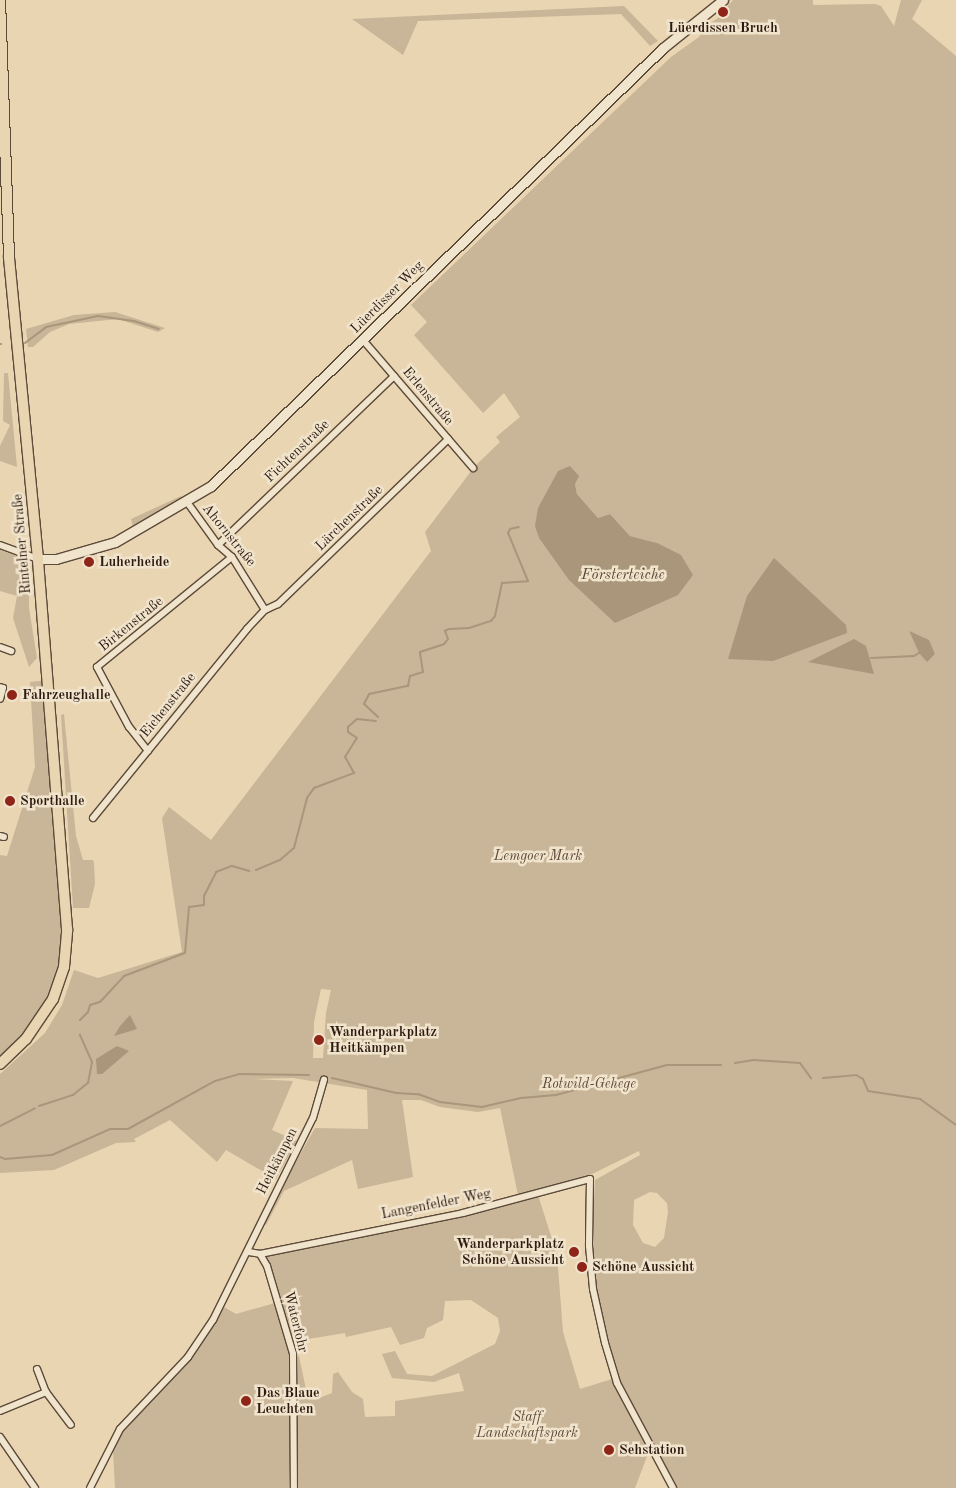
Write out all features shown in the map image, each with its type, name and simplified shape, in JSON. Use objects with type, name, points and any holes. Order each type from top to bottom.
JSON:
[{"type":"main road","name":"Rintelner Straße","points":[[0,0],[9,258],[38,559],[67,910],[67,946],[61,981],[42,1019],[0,1064]]},
{"type":"main road","name":"Lüerdisser Weg","points":[[38,559],[61,558],[115,542],[188,502],[233,466],[663,48],[723,0]]},
{"type":"street","name":"Erlenstraße","points":[[363,340],[473,468]]},
{"type":"street","name":"Fichtenstraße","points":[[218,545],[394,376]]},
{"type":"street","name":"Lärchenstraße","points":[[265,610],[278,604],[448,439]]},
{"type":"street","name":"Ahornstraße","points":[[188,502],[218,545],[232,557],[265,610]]},
{"type":"street","points":[[0,546],[38,559]]},
{"type":"street","name":"Birkenstraße","points":[[148,750],[129,727],[97,667],[232,557]]},
{"type":"street","name":"Eichenstraße","points":[[93,818],[265,610]]},
{"type":"street","points":[[0,647],[11,651]]},
{"type":"street","points":[[0,687],[3,688],[0,699]]},
{"type":"street","name":"Heitkämpen","points":[[248,1252],[265,1211],[316,1112],[324,1080]]},
{"type":"street","name":"Langenfelder Weg","points":[[248,1252],[260,1254],[478,1209],[590,1179],[589,1246],[593,1289],[605,1343],[621,1391],[673,1488]]},
{"type":"street","points":[[90,1488],[120,1428],[201,1339],[248,1252]]},
{"type":"street","name":"Waterfohr","points":[[260,1254],[268,1266],[293,1354],[294,1488]]},
{"type":"street","points":[[37,1369],[46,1392],[72,1425]]},
{"type":"street","points":[[0,1411],[46,1392]]},
{"type":"street","points":[[0,1437],[35,1488]]},
{"type":"green space","name":"Lemgoer Mark","points":[[733,0],[813,0],[813,5],[875,4],[881,6],[894,26],[901,0],[922,0],[912,19],[956,56],[956,1488],[676,1488],[649,1451],[635,1488],[296,1488],[295,1357],[299,1356],[307,1394],[317,1399],[332,1393],[333,1374],[338,1372],[352,1392],[363,1399],[365,1417],[395,1416],[395,1401],[464,1391],[459,1373],[434,1382],[392,1378],[382,1354],[395,1351],[407,1374],[432,1376],[495,1344],[500,1331],[498,1318],[471,1300],[445,1301],[443,1320],[427,1328],[424,1338],[400,1345],[391,1327],[346,1337],[345,1333],[296,1341],[290,1332],[266,1256],[538,1195],[557,1255],[563,1332],[580,1389],[612,1379],[649,1450],[620,1382],[608,1342],[595,1288],[592,1247],[595,1180],[640,1155],[639,1151],[588,1176],[518,1195],[500,1108],[478,1112],[440,1107],[421,1100],[402,1100],[413,1177],[358,1189],[352,1160],[284,1191],[266,1225],[263,1224],[280,1190],[315,1128],[368,1129],[367,1090],[293,1078],[252,1079],[293,1081],[272,1130],[297,1141],[276,1179],[226,1150],[217,1162],[170,1120],[134,1139],[136,1142],[116,1143],[54,1170],[0,1173],[0,1074],[45,1033],[62,1005],[74,970],[98,978],[182,952],[162,818],[169,807],[211,840],[431,551],[425,532],[475,466],[500,442],[496,437],[520,417],[504,393],[483,413],[414,335],[427,322],[411,305],[671,57],[699,37],[706,25],[717,19]],"holes":[[[575,484],[577,494],[598,518],[610,514],[630,536],[657,543],[535,526]],[[909,631],[935,654],[927,661],[919,653]],[[321,989],[331,990],[326,1013],[323,1058],[313,1058],[314,1022]],[[650,1192],[657,1193],[667,1203],[668,1212],[664,1238],[655,1247],[643,1243],[633,1225],[634,1200]]]},
{"type":"green space","points":[[624,6],[658,41],[650,46],[621,14],[418,21],[403,55],[352,19]]},
{"type":"green space","points":[[115,312],[165,328],[158,332],[118,319],[69,324],[50,332],[33,347],[28,347],[26,329],[74,315]]},
{"type":"green space","points":[[4,373],[8,373],[17,467],[0,461],[0,446],[10,425],[3,421]]},
{"type":"green space","points":[[181,496],[183,501],[133,527],[131,519]]},
{"type":"green space","points":[[0,550],[25,559],[29,571],[29,608],[37,658],[29,667],[13,618],[17,596],[0,591]]},
{"type":"green space","points":[[48,680],[63,916],[60,956],[56,977],[40,1013],[23,1037],[0,1058],[0,855],[7,856],[35,767],[30,682]]},
{"type":"green space","points":[[64,714],[76,836],[83,860],[93,860],[94,864],[95,884],[89,908],[73,908],[61,715]]},
{"type":"green space","points":[[275,1303],[291,1358],[293,1488],[115,1488],[113,1451],[124,1430],[145,1404],[193,1357],[224,1307],[236,1314]]},
{"type":"water","name":"Försterteiche","points":[[570,466],[579,476],[575,484],[577,494],[598,518],[610,514],[630,536],[657,543],[681,555],[693,575],[678,595],[615,623],[569,580],[539,538],[535,526],[538,508],[558,471]]},
{"type":"water","points":[[774,558],[846,625],[847,633],[773,661],[728,659],[747,596]]},
{"type":"water","points":[[909,631],[929,640],[935,654],[927,662],[919,653]]},
{"type":"water","points":[[854,639],[866,646],[874,674],[808,662]]},
{"type":"water","points":[[130,1015],[137,1029],[114,1036],[120,1026]]},
{"type":"water","points":[[117,1046],[129,1051],[102,1074],[97,1074],[96,1059]]},
{"type":"waterway","points":[[25,343],[46,327],[98,316],[134,321],[159,329]]},
{"type":"waterway","points":[[378,717],[364,704],[369,694],[408,686],[410,676],[423,672],[420,652],[444,644],[448,639],[445,631],[449,629],[469,628],[491,621],[495,616],[502,583],[528,581],[508,533],[510,529],[519,527]]},
{"type":"waterway","points":[[871,658],[914,656],[919,653]]},
{"type":"waterway","points":[[256,870],[280,860],[294,848],[307,798],[314,788],[354,773],[345,757],[357,738],[348,732],[348,727],[357,719],[376,721]]},
{"type":"waterway","points":[[80,1020],[88,1012],[90,1005],[100,1002],[124,976],[185,953],[189,907],[204,905],[204,896],[216,872],[232,866],[249,871]]},
{"type":"waterway","points":[[39,1106],[73,1095],[88,1083],[92,1062],[80,1035]]},
{"type":"waterway","points":[[735,1063],[754,1060],[800,1063],[811,1078]]},
{"type":"waterway","points":[[332,1078],[396,1093],[418,1094],[440,1102],[482,1107],[521,1098],[556,1095],[667,1065],[721,1065]]},
{"type":"waterway","points":[[0,1157],[5,1159],[52,1155],[110,1129],[128,1129],[215,1081],[239,1074],[309,1075]]},
{"type":"waterway","points":[[823,1078],[856,1075],[863,1079],[868,1091],[920,1099],[956,1125]]},
{"type":"waterway","points":[[0,1126],[35,1108]]},
{"type":"place","name":"Lüerdissen Bruch","points":[[723,12]]},
{"type":"place","name":"Luherheide","points":[[89,562]]},
{"type":"place","name":"Fahrzeughalle","points":[[12,695]]},
{"type":"place","name":"Sporthalle","points":[[10,801]]},
{"type":"place","name":"Wanderparkplatz Heitkämpen","points":[[319,1040]]},
{"type":"place","name":"Wanderparkplatz Schöne Aussicht","points":[[574,1252]]},
{"type":"place","name":"Schöne Aussicht","points":[[582,1267]]},
{"type":"place","name":"Das Blaue Leuchten","points":[[246,1401]]},
{"type":"place","name":"Sehstation","points":[[609,1450]]},
{"type":"park label","name":"Rotwild-Gehege","points":[[589,1084]]},
{"type":"park label","name":"Staff Landschaftspark","points":[[527,1425]]}]
